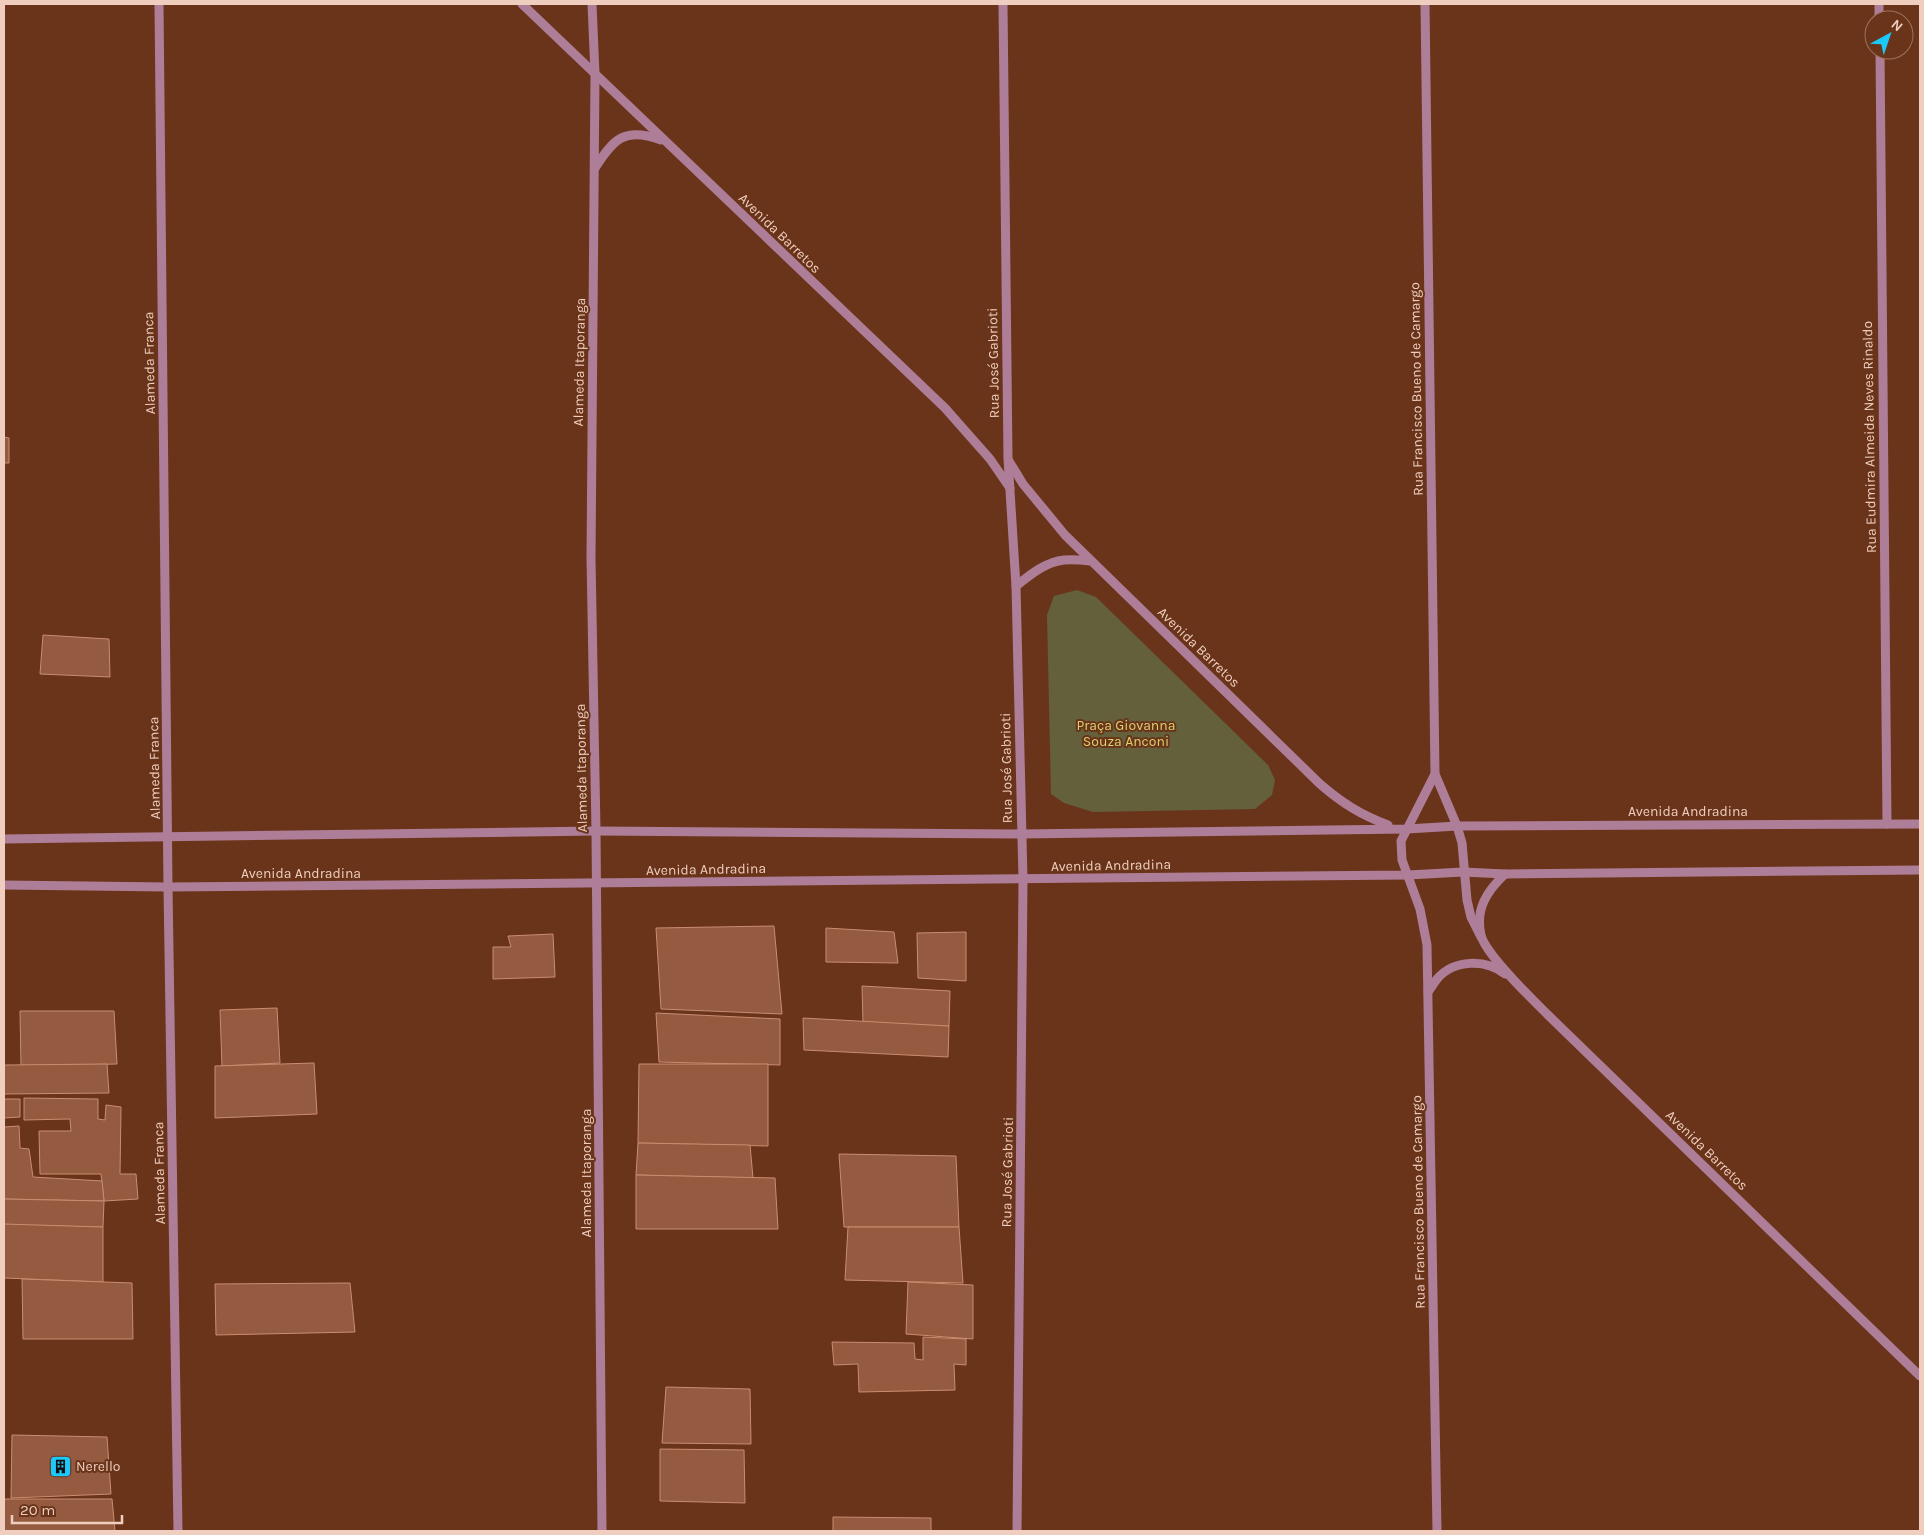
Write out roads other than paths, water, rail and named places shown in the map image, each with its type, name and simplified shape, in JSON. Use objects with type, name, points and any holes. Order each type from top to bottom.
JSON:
[{"type":"street","name":"Alameda Franca","points":[[159,4],[168,887],[178,1531]]},
{"type":"street","name":"Avenida Barretos","points":[[522,4],[664,142],[945,408],[990,459],[1010,488]]},
{"type":"street","name":"Alameda Itaporanga","points":[[592,4],[596,74],[591,558],[597,884],[602,1531]]},
{"type":"street","name":"Rua José Gabrioti","points":[[1003,4],[1008,459],[1016,586],[1023,880],[1017,1531]]},
{"type":"street","name":"Rua Francisco Bueno de Camargo","points":[[1425,4],[1435,774],[1457,826]]},
{"type":"street","name":"Rua Eudmira Almeida Neves Rinaldo","points":[[1880,60],[1887,824]]},
{"type":"street","points":[[595,168],[610,145],[626,136],[644,134],[664,142]]},
{"type":"street","name":"Avenida Barretos","points":[[1008,459],[1023,484],[1065,535],[1320,784],[1341,802],[1363,816],[1393,827]]},
{"type":"street","points":[[1016,586],[1045,565],[1064,560],[1091,561]]},
{"type":"street","name":"Rua Francisco Bueno de Camargo","points":[[1407,828],[1435,774]]},
{"type":"street","name":"Avenida Andradina","points":[[4,839],[596,831],[1021,834],[1457,826],[1920,824]]},
{"type":"street","points":[[1457,826],[1462,843],[1463,872]]},
{"type":"street","points":[[1407,828],[1401,841],[1402,860],[1408,875]]},
{"type":"street","name":"Avenida Andradina","points":[[4,885],[168,887],[597,884],[1408,875],[1463,872],[1505,874],[1920,870]]},
{"type":"street","name":"Avenida Barretos","points":[[1463,872],[1471,917],[1481,937],[1515,981],[1920,1376]]},
{"type":"street","points":[[1481,937],[1480,918],[1484,900],[1491,887],[1505,874]]},
{"type":"street","name":"Rua Francisco Bueno de Camargo","points":[[1408,875],[1424,925],[1428,992],[1437,1531]]},
{"type":"street","points":[[1428,992],[1438,978],[1453,967],[1476,962],[1496,967],[1515,981]]},
{"type":"place","name":"Nerello","points":[[60,1466]]},
{"type":"park label","name":"Praça Giovanna Souza Anconi","points":[[1126,734]]}]
